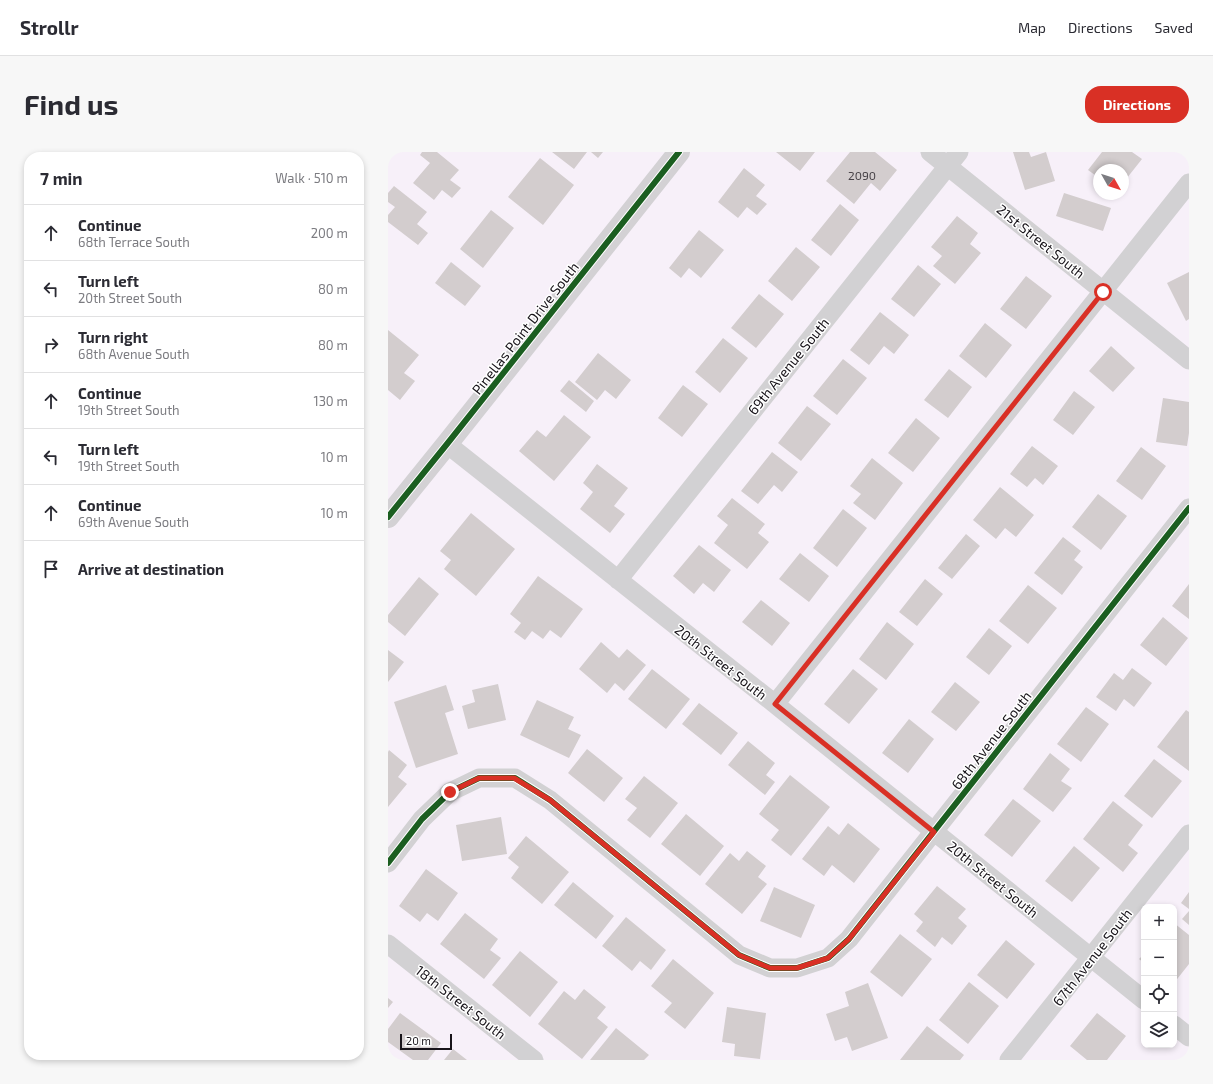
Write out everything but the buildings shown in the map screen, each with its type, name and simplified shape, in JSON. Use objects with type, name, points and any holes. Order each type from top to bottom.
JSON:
[{"type":"street","name":"Pinellas Point Drive South","points":[[388,517],[678,152]]},
{"type":"street","name":"21st Street South","points":[[930,152],[953,159],[1103,292],[1189,360]]},
{"type":"street","name":"69th Avenue South","points":[[618,580],[953,159]]},
{"type":"street","points":[[775,704],[1189,183]]},
{"type":"street","name":"20th Street South","points":[[447,444],[775,704],[1141,998]]},
{"type":"street","name":"68th Avenue South","points":[[388,863],[422,819],[450,792],[479,778],[514,778],[550,800],[739,955],[770,968],[797,968],[828,958],[849,939],[1189,508]]},
{"type":"street","name":"67th Avenue South","points":[[1009,1060],[1189,834]]},
{"type":"street","name":"18th Street South","points":[[388,944],[534,1060]]},
{"type":"street","points":[[1177,1027],[1189,1037]]},
{"type":"cycle path","points":[[388,517],[679,152]]},
{"type":"cycle path","points":[[388,863],[422,819],[450,792],[479,778],[515,778],[550,800],[739,955],[770,968],[797,968],[828,958],[849,939],[1189,508]]},
{"type":"route","points":[[450,792],[479,778],[514,778],[550,800],[739,955],[770,968],[797,968],[828,958],[849,939],[934,832],[775,704],[1103,292]]}]
